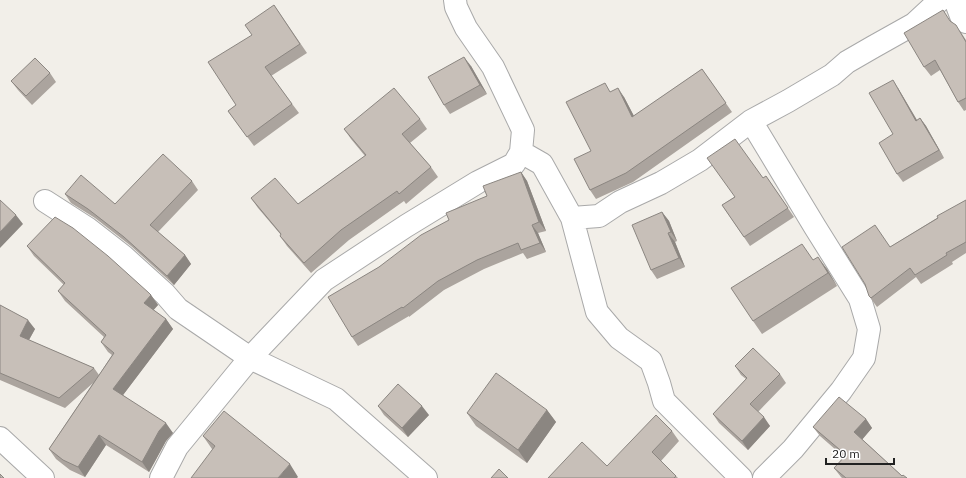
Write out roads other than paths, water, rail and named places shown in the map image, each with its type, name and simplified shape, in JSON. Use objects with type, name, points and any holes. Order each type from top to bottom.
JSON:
[{"type":"street","points":[[161,478],[177,447],[250,358],[324,280],[406,226],[471,186],[514,164],[522,152],[523,130],[493,67],[466,28],[456,7],[455,0]]},
{"type":"street","points":[[572,218],[599,216],[620,202],[661,183],[700,160],[752,121],[826,78],[847,62],[914,24],[940,0]]},
{"type":"street","points":[[955,0],[961,16],[966,22]]},
{"type":"street","points":[[752,121],[860,299],[869,329],[864,358],[836,397],[793,448],[764,478]]},
{"type":"street","points":[[522,152],[542,164],[572,218],[597,312],[619,338],[651,361],[664,402],[741,478]]},
{"type":"street","points":[[45,201],[87,228],[123,256],[178,309],[250,358],[336,399],[426,478]]},
{"type":"street","points":[[0,438],[43,478]]}]
